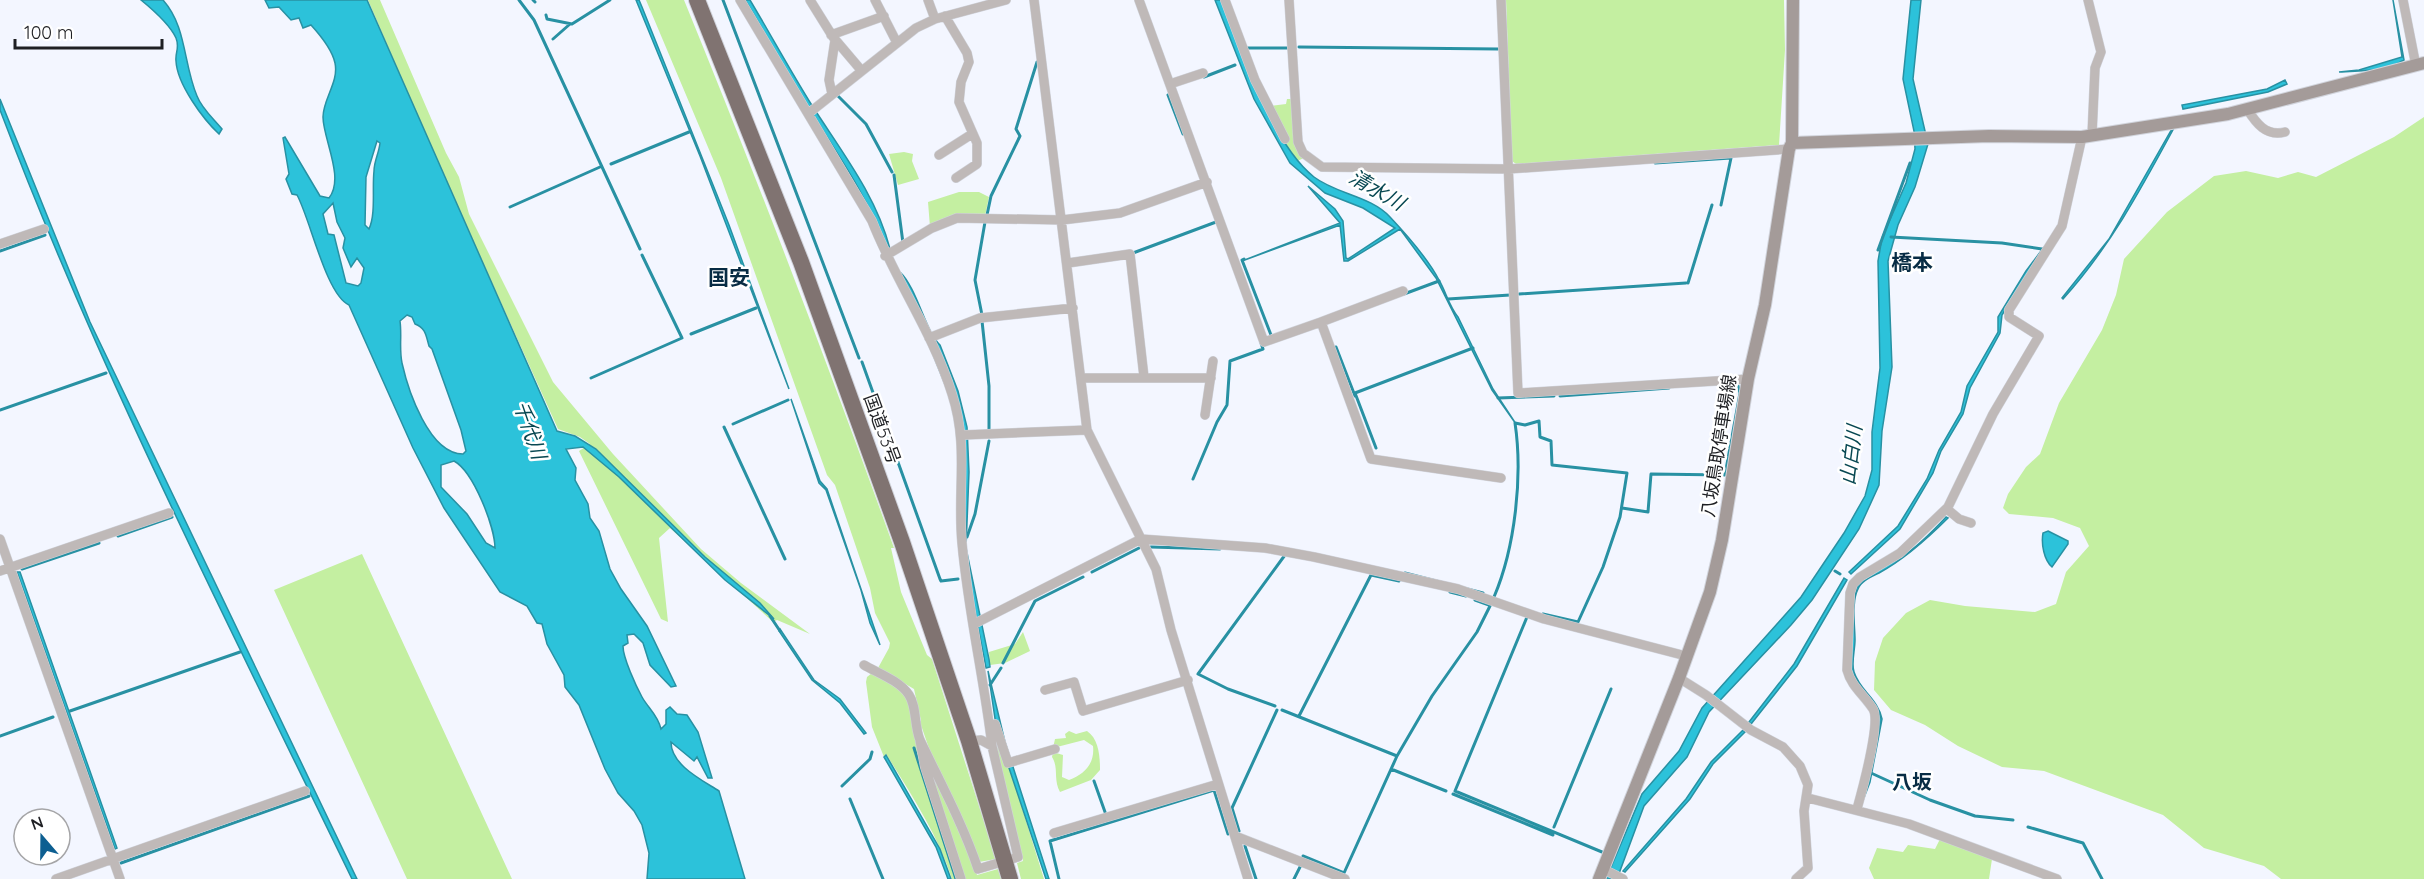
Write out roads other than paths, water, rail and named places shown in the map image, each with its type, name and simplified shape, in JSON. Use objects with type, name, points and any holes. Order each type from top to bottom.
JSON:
[{"type":"highway","name":"国道53号","points":[[697,0],[801,262],[902,542],[969,741],[1010,879]]},
{"type":"main road","name":"八坂鳥取停車場線","points":[[1601,874],[1679,678],[1710,592],[1722,540],[1748,379],[1765,305],[1791,146],[1793,0]]},
{"type":"main road","points":[[1791,146],[1932,137],[2087,136],[2247,109],[2420,64]]},
{"type":"street","points":[[740,0],[872,221],[885,256],[929,338],[953,395],[963,435],[962,541],[992,746],[1018,857],[978,869],[960,819],[948,801],[920,739]]},
{"type":"street","points":[[810,0],[833,37],[861,70]]},
{"type":"street","points":[[875,0],[896,41]]},
{"type":"street","points":[[928,0],[967,53],[969,62],[961,82],[959,102],[977,143],[977,164],[956,177]]},
{"type":"street","points":[[809,113],[896,41],[940,17],[1006,0]]},
{"type":"street","points":[[1034,0],[1087,430],[1156,569],[1171,630],[1248,879]]},
{"type":"street","points":[[1139,0],[1264,342],[1403,291]]},
{"type":"street","points":[[1225,0],[1251,70],[1285,139]]},
{"type":"street","points":[[1290,0],[1298,142],[1304,153],[1322,167],[1509,169],[1791,146]]},
{"type":"street","points":[[1501,0],[1518,393],[1748,379]]},
{"type":"street","points":[[1857,809],[1867,770],[1875,719],[1873,708],[1851,682],[1847,670],[1851,630],[1850,593],[1853,584],[1860,577],[1900,553],[1947,509],[1993,414],[2039,336],[2009,317],[2009,310],[2062,226],[2087,136],[2095,68],[2101,52],[2088,0]]},
{"type":"street","points":[[2403,0],[2420,64]]},
{"type":"street","points":[[833,37],[884,16]]},
{"type":"street","points":[[832,94],[829,80],[833,37]]},
{"type":"street","points":[[1170,84],[1203,73]]},
{"type":"street","points":[[2247,109],[2258,126],[2274,133],[2285,132]]},
{"type":"street","points":[[939,155],[972,134]]},
{"type":"street","points":[[885,256],[932,228],[957,218],[1062,220],[1120,213],[1207,182]]},
{"type":"street","points":[[0,244],[44,229]]},
{"type":"street","points":[[1068,263],[1130,254],[1144,377]]},
{"type":"street","points":[[929,338],[980,318],[1073,308]]},
{"type":"street","points":[[1321,322],[1371,459],[1501,478]]},
{"type":"street","points":[[1205,415],[1213,361]]},
{"type":"street","points":[[1081,378],[1211,378]]},
{"type":"street","points":[[963,435],[1087,430]]},
{"type":"street","points":[[1947,509],[1959,519],[1971,523]]},
{"type":"street","points":[[0,572],[169,513]]},
{"type":"street","points":[[0,539],[120,879]]},
{"type":"street","points":[[974,624],[1141,540],[1265,548],[1314,557],[1458,590],[1544,620],[1686,656]]},
{"type":"street","points":[[864,665],[901,686],[911,697],[925,767],[961,879]]},
{"type":"street","points":[[1679,678],[1790,754],[1805,775],[1808,798],[1804,811],[1808,875],[1796,879]]},
{"type":"street","points":[[1045,690],[1074,682],[1083,711],[1188,680]]},
{"type":"street","points":[[986,694],[1006,762],[1055,749]]},
{"type":"street","points":[[969,741],[981,740],[992,746]]},
{"type":"street","points":[[1054,833],[1218,784]]},
{"type":"street","points":[[56,879],[305,791]]},
{"type":"street","points":[[1808,798],[1909,824],[2058,879]]},
{"type":"street","points":[[1235,836],[1345,879]]},
{"type":"street","points":[[1601,874],[1623,879]]},
{"type":"water","points":[[141,0],[163,0],[171,11],[181,34],[197,96],[222,129],[219,134],[206,120],[181,80],[176,61],[177,41],[173,33]]},
{"type":"water","name":"千代川","points":[[265,0],[367,0],[557,431],[575,436],[596,449],[705,557],[760,603],[774,619],[725,580],[619,477],[583,447],[566,449],[576,468],[575,480],[588,504],[590,518],[599,531],[610,569],[647,626],[676,686],[671,687],[650,665],[643,643],[634,634],[627,635],[628,643],[623,646],[630,672],[661,729],[666,724],[666,710],[670,707],[677,714],[687,715],[698,732],[712,778],[708,778],[697,757],[694,761],[671,742],[672,750],[682,765],[719,791],[745,879],[647,879],[649,853],[642,825],[634,811],[618,793],[605,769],[579,705],[565,687],[564,675],[547,644],[542,624],[537,623],[527,606],[500,592],[444,508],[413,448],[349,305],[333,287],[302,206],[297,195],[292,194],[286,179],[289,174],[283,138],[285,137],[320,196],[329,198],[333,190],[334,169],[323,117],[325,104],[335,77],[334,58],[326,43],[311,25],[303,28],[299,18],[291,20],[279,7],[269,8]],"holes":[[[377,141],[380,143],[374,167],[373,209],[369,229],[365,225],[366,177]],[[333,203],[337,222],[345,238],[343,248],[351,267],[357,258],[364,268],[361,283],[358,286],[346,283],[334,235],[328,234],[323,214]],[[407,315],[412,317],[415,324],[425,333],[461,430],[466,451],[463,454],[451,451],[440,444],[422,419],[409,389],[402,363],[400,321]],[[454,461],[469,476],[482,501],[495,548],[486,543],[467,514],[441,487],[441,465]]]},
{"type":"water","points":[[636,0],[639,0],[642,7],[729,225],[789,389],[700,156]]},
{"type":"water","points":[[745,0],[750,0],[805,94],[868,193],[884,230],[890,249],[887,251],[861,193]]},
{"type":"water","points":[[1215,0],[1223,0],[1249,70],[1284,142],[1314,177],[1382,210],[1396,224],[1416,246],[1439,280],[1493,389],[1516,424],[1492,390],[1436,278],[1400,229],[1348,261],[1344,261],[1340,225],[1242,261],[1340,223],[1308,186],[1335,209],[1343,221],[1346,258],[1348,259],[1395,228],[1363,208],[1325,193],[1290,163],[1254,99]]},
{"type":"water","points":[[1911,0],[1921,0],[1913,79],[1928,144],[1915,187],[1898,225],[1888,261],[1892,367],[1882,431],[1879,485],[1859,529],[1812,600],[1709,712],[1687,757],[1644,806],[1617,879],[1606,879],[1642,794],[1679,751],[1702,708],[1801,597],[1844,533],[1865,496],[1872,470],[1872,432],[1880,368],[1878,261],[1882,238],[1906,183],[1915,149],[1914,131],[1903,79]]},
{"type":"water","points":[[2393,0],[2404,60],[2380,69],[2339,72],[2359,70],[2402,57]]},
{"type":"water","points":[[2285,80],[2287,84],[2268,92],[2183,109],[2182,105],[2267,89]]},
{"type":"water","points":[[0,99],[90,322],[357,879],[352,879],[213,594],[123,402],[39,208],[0,110]]},
{"type":"water","points":[[2173,127],[2162,151],[2124,217],[2096,259],[2063,299],[2109,239]]},
{"type":"water","points":[[2044,247],[2002,315],[2000,333],[1970,388],[1963,414],[1941,451],[1933,473],[1900,529],[1851,574],[1849,572],[1898,526],[1927,479],[1939,450],[1961,412],[1967,386],[1998,332],[1998,317],[2026,271]]},
{"type":"water","points":[[900,272],[911,288],[930,331],[940,345],[958,391],[967,427],[969,472],[966,548],[989,659],[990,667],[986,668],[966,565],[964,432]]},
{"type":"water","points":[[791,399],[820,481],[827,489],[880,645],[870,623],[861,590],[826,490],[819,483]]},
{"type":"water","points":[[1946,517],[1948,518],[1907,555],[1864,581],[1859,586],[1855,599],[1857,587],[1861,582],[1908,553]]},
{"type":"water","points":[[2048,531],[2068,541],[2052,567],[2045,556],[2043,547],[2043,533]]},
{"type":"water","points":[[17,572],[20,572],[117,848],[115,849]]},
{"type":"water","points":[[1844,578],[1847,580],[1797,666],[1751,724],[1749,722],[1794,664]]},
{"type":"water","points":[[1854,610],[1853,668],[1864,690],[1852,672]]},
{"type":"water","points":[[780,629],[814,680],[840,699],[866,733],[864,734],[840,703],[812,680],[779,631]]},
{"type":"water","points":[[988,671],[1005,742],[1049,879],[1046,879],[997,732]]},
{"type":"water","points":[[1876,705],[1882,719],[1870,782],[1862,803],[1879,727],[1880,718]]},
{"type":"water","points":[[1743,730],[1745,732],[1713,764],[1690,799],[1625,872],[1623,871],[1686,799],[1711,762]]},
{"type":"water","points":[[886,755],[940,849],[951,879],[948,879],[936,847],[884,757]]},
{"type":"waterway","points":[[519,0],[534,20],[640,249]]},
{"type":"waterway","points":[[546,15],[547,19],[572,24],[610,0]]},
{"type":"waterway","points":[[723,0],[859,358]]},
{"type":"waterway","points":[[553,39],[570,24]]},
{"type":"waterway","points":[[1299,47],[1498,49]]},
{"type":"waterway","points":[[1246,48],[1289,48]]},
{"type":"waterway","points":[[987,215],[991,196],[1020,136],[1016,129],[1037,62]]},
{"type":"waterway","points":[[1204,77],[1235,65]]},
{"type":"waterway","points":[[837,95],[866,124],[892,172]]},
{"type":"waterway","points":[[1168,95],[1183,134]]},
{"type":"waterway","points":[[611,164],[689,132]]},
{"type":"waterway","points":[[1655,163],[1731,158],[1721,205]]},
{"type":"waterway","points":[[1878,250],[1910,163]]},
{"type":"waterway","points":[[510,207],[600,167]]},
{"type":"waterway","points":[[894,175],[903,243]]},
{"type":"waterway","points":[[1688,283],[1712,205]]},
{"type":"waterway","points":[[982,315],[975,280],[985,222]]},
{"type":"waterway","points":[[1133,253],[1216,222]]},
{"type":"waterway","points":[[0,251],[45,235]]},
{"type":"waterway","points":[[1891,237],[2002,243],[2042,249]]},
{"type":"waterway","points":[[591,378],[682,338],[642,255]]},
{"type":"waterway","points":[[1244,259],[1242,260],[1271,335]]},
{"type":"waterway","points":[[1404,294],[1439,281]]},
{"type":"waterway","points":[[1519,294],[1686,283]]},
{"type":"waterway","points":[[1448,299],[1510,295]]},
{"type":"waterway","points":[[691,334],[756,308]]},
{"type":"waterway","points":[[982,321],[989,386],[989,432]]},
{"type":"waterway","points":[[1193,479],[1217,422],[1227,405],[1230,361],[1263,349],[1261,343]]},
{"type":"waterway","points":[[1336,347],[1355,396]]},
{"type":"waterway","points":[[1376,448],[1355,393],[1473,348]]},
{"type":"waterway","points":[[862,362],[940,579],[941,581],[958,579]]},
{"type":"waterway","points":[[0,410],[106,373]]},
{"type":"waterway","points":[[1622,508],[1648,512],[1651,474],[1725,475],[1740,393],[1738,386],[1733,384]]},
{"type":"waterway","points":[[1560,396],[1669,388]]},
{"type":"waterway","points":[[1498,398],[1554,396]]},
{"type":"waterway","points":[[733,424],[788,400]]},
{"type":"waterway","points":[[1494,597],[1507,557],[1515,512],[1518,466],[1515,423],[1525,425],[1539,421],[1540,437],[1551,441],[1552,465],[1627,473],[1620,517],[1603,567],[1578,622],[1543,614]]},
{"type":"waterway","points":[[724,427],[785,559]]},
{"type":"waterway","points":[[967,537],[975,514],[989,441]]},
{"type":"waterway","points":[[118,536],[172,517]]},
{"type":"waterway","points":[[22,569],[99,543]]},
{"type":"waterway","points":[[1151,547],[1220,549]]},
{"type":"waterway","points":[[1092,572],[1139,548]]},
{"type":"waterway","points":[[1275,706],[1228,689],[1198,674],[1285,555]]},
{"type":"waterway","points":[[1835,571],[1840,574]]},
{"type":"waterway","points":[[1405,573],[1483,593]]},
{"type":"waterway","points":[[1299,716],[1371,575],[1399,581]]},
{"type":"waterway","points":[[1003,663],[1035,601],[1083,577]]},
{"type":"waterway","points":[[1450,592],[1466,596]]},
{"type":"waterway","points":[[1475,600],[1489,605]]},
{"type":"waterway","points":[[1303,856],[1344,873],[1397,756],[1432,696],[1477,632],[1490,606]]},
{"type":"waterway","points":[[770,616],[780,631]]},
{"type":"waterway","points":[[1527,617],[1455,791],[1602,852]]},
{"type":"waterway","points":[[70,711],[240,652]]},
{"type":"waterway","points":[[990,685],[1001,668]]},
{"type":"waterway","points":[[1554,827],[1611,689]]},
{"type":"waterway","points":[[1239,831],[1232,808],[1277,710]]},
{"type":"waterway","points":[[1282,710],[1397,756]]},
{"type":"waterway","points":[[0,736],[53,717]]},
{"type":"waterway","points":[[914,748],[956,879]]},
{"type":"waterway","points":[[842,786],[870,759],[872,752]]},
{"type":"waterway","points":[[1391,769],[1446,791]]},
{"type":"waterway","points":[[1871,773],[1930,800],[1975,816],[2013,820]]},
{"type":"waterway","points":[[1094,781],[1105,812]]},
{"type":"waterway","points":[[1059,879],[1050,841],[1214,790],[1228,834]]},
{"type":"waterway","points":[[1453,794],[1553,835]]},
{"type":"waterway","points":[[121,863],[309,796]]},
{"type":"waterway","points":[[850,799],[883,879]]},
{"type":"waterway","points":[[2028,827],[2083,843],[2102,879]]},
{"type":"waterway","points":[[1245,846],[1256,879]]},
{"type":"waterway","points":[[1294,879],[1301,865]]},
{"type":"district","name":"橋本","points":[[1912,263]]},
{"type":"district","name":"国安","points":[[729,278]]},
{"type":"district","name":"八坂","points":[[1912,782]]},
{"type":"water label","name":"清水川","points":[[1377,190]]},
{"type":"water label","name":"山白川","points":[[1851,455]]}]
